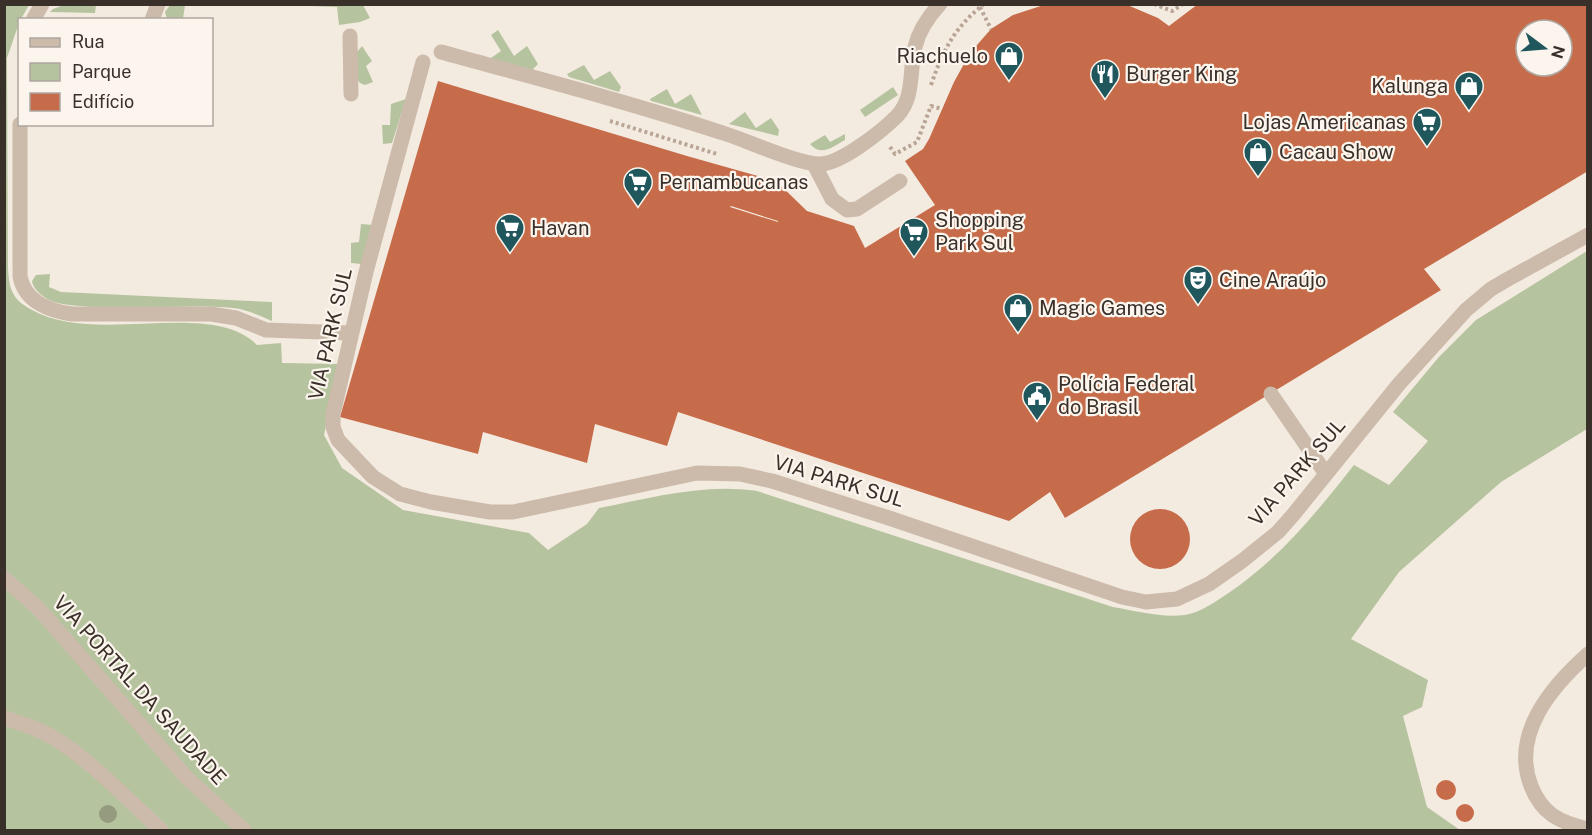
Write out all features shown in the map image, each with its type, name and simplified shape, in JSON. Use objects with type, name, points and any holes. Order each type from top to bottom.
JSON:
[{"type":"street","points":[[34,18],[42,4]]},
{"type":"street","points":[[441,52],[714,130],[814,164],[827,163],[843,156],[899,113],[909,94],[917,39],[927,20],[940,4]]},
{"type":"street","points":[[350,36],[351,94]]},
{"type":"street","name":"VIA PARK SUL","points":[[423,62],[351,333],[333,414],[333,427],[338,440],[373,477],[395,492],[431,502],[476,510],[513,512],[697,473],[740,474],[889,518],[1105,593],[1134,600],[1158,602],[1178,599],[1197,591],[1242,561],[1278,532],[1404,377],[1466,310],[1491,289],[1587,235]]},
{"type":"street","points":[[20,126],[21,283],[28,295],[46,307],[66,313],[211,314],[236,318],[267,330],[351,333]]},
{"type":"street","points":[[814,164],[832,199],[846,210],[856,209],[900,181]]},
{"type":"street","points":[[1271,394],[1326,474]]},
{"type":"street","name":"VIA PORTAL DA SAUDADE","points":[[4,578],[38,608],[187,778],[244,831]]},
{"type":"street","points":[[1587,654],[1568,672],[1544,703],[1531,727],[1525,751],[1526,773],[1536,799],[1552,816],[1568,824],[1587,829]]},
{"type":"street","points":[[4,718],[34,727],[53,737],[84,760],[161,831]]},
{"type":"path","points":[[1154,4],[1172,11],[1183,4]]},
{"type":"path","points":[[980,7],[991,29]]},
{"type":"path","points":[[888,144],[896,154],[917,142],[931,106],[942,108]]},
{"type":"green space","points":[[5,5],[29,5],[21,18],[18,18],[18,26],[7,58],[8,269],[11,289],[18,300],[32,310],[58,320],[87,324],[211,325],[237,331],[257,345],[281,343],[282,363],[339,364],[324,435],[342,468],[403,510],[529,533],[548,550],[587,524],[599,508],[697,490],[737,489],[757,491],[1113,607],[1158,615],[1191,614],[1209,606],[1230,592],[1266,564],[1312,517],[1354,465],[1389,485],[1428,441],[1393,412],[1438,358],[1476,320],[1587,251],[1587,429],[1501,482],[1399,572],[1351,639],[1428,680],[1422,707],[1403,716],[1427,807],[1460,830],[5,830]]},
{"type":"green space","points":[[64,5],[96,5],[95,13],[50,12]]},
{"type":"green space","points":[[170,5],[185,5],[183,18],[167,18],[165,12]]},
{"type":"green space","points":[[282,5],[363,5],[370,18],[339,25],[337,7]]},
{"type":"green space","points":[[498,30],[514,56],[527,46],[538,64],[531,71],[488,60],[501,51],[491,35]]},
{"type":"green space","points":[[362,46],[372,61],[366,66],[373,82],[365,85],[357,79],[357,52]]},
{"type":"green space","points":[[584,65],[594,80],[610,71],[621,87],[619,92],[569,77],[567,74]]},
{"type":"green space","points":[[893,87],[898,95],[865,117],[860,110]]},
{"type":"green space","points":[[667,89],[675,104],[691,94],[702,115],[651,101],[650,99]]},
{"type":"green space","points":[[406,99],[392,143],[383,144],[382,125],[390,125],[391,104]]},
{"type":"green space","points":[[745,112],[756,128],[771,118],[779,130],[778,136],[729,124]]},
{"type":"green space","points":[[845,134],[845,140],[827,150],[819,150],[810,144],[825,135],[830,142]]},
{"type":"green space","points":[[361,224],[373,225],[361,264],[351,263],[351,243],[359,242]]},
{"type":"green space","points":[[50,274],[49,287],[61,292],[272,302],[272,321],[248,311],[233,308],[195,306],[100,308],[61,304],[43,296],[33,284],[32,281],[36,275]]},
{"type":"building","name":"Shopping Park Sul","points":[[1047,4],[1125,4],[1158,18],[1169,26],[1198,4],[1588,4],[1588,171],[1424,269],[1441,290],[1065,518],[1050,492],[1009,521],[678,412],[667,446],[595,424],[587,463],[483,432],[478,454],[340,417],[438,81],[776,181],[807,211],[854,226],[865,248],[935,205],[905,161],[923,149],[970,53],[991,29],[1013,15]],"holes":[[[731,206],[778,222],[730,207]]]},
{"type":"building","points":[[1160,509],[1177,514],[1185,522],[1190,539],[1185,556],[1177,564],[1160,569],[1143,564],[1135,556],[1130,539],[1135,522],[1143,514]]},
{"type":"building","points":[[1446,780],[1453,783],[1456,790],[1453,797],[1446,800],[1439,797],[1436,790],[1439,783]]},
{"type":"building","points":[[1461,804],[1469,804],[1474,809],[1472,820],[1461,822],[1456,817],[1456,809]]},
{"type":"place","name":"Riachuelo","points":[[1009,82]]},
{"type":"place","name":"Burger King","points":[[1105,100]]},
{"type":"place","name":"Kalunga","points":[[1469,112]]},
{"type":"place","name":"Lojas Americanas","points":[[1427,148]]},
{"type":"place","name":"Cacau Show","points":[[1258,178]]},
{"type":"place","name":"Pernambucanas","points":[[638,208]]},
{"type":"place","name":"Havan","points":[[510,254]]},
{"type":"place","name":"Shopping Park Sul","points":[[914,258]]},
{"type":"place","name":"Cine Araújo","points":[[1198,306]]},
{"type":"place","name":"Magic Games","points":[[1018,334]]},
{"type":"place","name":"Polícia Federal do Brasil","points":[[1037,422]]}]
